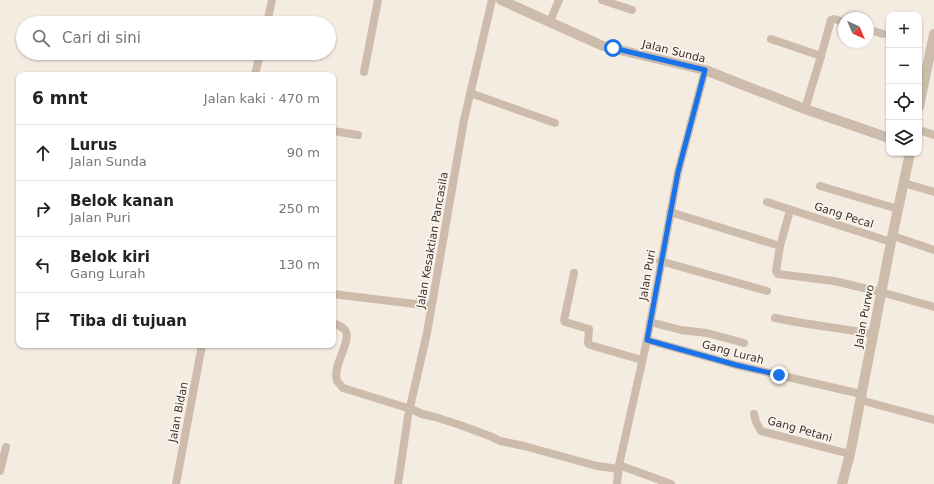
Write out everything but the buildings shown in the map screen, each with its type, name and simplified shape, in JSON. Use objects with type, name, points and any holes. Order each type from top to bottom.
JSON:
[{"type":"street","points":[[269,16],[272,0]]},
{"type":"street","points":[[364,72],[378,0]]},
{"type":"street","name":"Jalan Kesaktian Pancasila","points":[[398,484],[410,409],[427,333],[470,94],[492,0]]},
{"type":"street","name":"Jalan Sunda","points":[[501,0],[603,46],[705,70],[806,110],[886,137]]},
{"type":"street","points":[[550,21],[559,0]]},
{"type":"street","points":[[602,0],[632,10]]},
{"type":"street","points":[[806,110],[831,20],[838,20]]},
{"type":"street","points":[[874,31],[882,34]]},
{"type":"street","points":[[922,95],[933,49],[934,34]]},
{"type":"street","points":[[771,39],[821,56]]},
{"type":"street","points":[[256,72],[258,60]]},
{"type":"street","name":"Jalan Puri","points":[[617,484],[619,467],[647,340],[660,261],[677,175],[705,70]]},
{"type":"street","points":[[470,94],[555,124]]},
{"type":"street","points":[[336,131],[358,135]]},
{"type":"street","points":[[922,131],[934,135]]},
{"type":"street","name":"Jalan Purwo","points":[[844,483],[909,156]]},
{"type":"street","points":[[904,183],[934,192]]},
{"type":"street","points":[[820,186],[898,209]]},
{"type":"street","name":"Gang Pecal","points":[[767,202],[790,210],[934,250]]},
{"type":"street","points":[[790,210],[780,246],[776,271],[778,274],[825,279],[881,292],[934,307]]},
{"type":"street","points":[[670,212],[780,246]]},
{"type":"street","points":[[660,261],[767,291]]},
{"type":"street","points":[[574,274],[565,321],[589,329],[588,343],[590,345],[642,360]]},
{"type":"street","points":[[336,294],[431,306]]},
{"type":"street","points":[[775,318],[801,324],[840,328],[873,334]]},
{"type":"street","points":[[650,322],[681,330],[707,333],[744,343]]},
{"type":"street","points":[[336,324],[344,328],[347,335],[336,370],[336,378],[339,385],[350,391],[472,429],[500,441],[597,466],[619,467],[670,484]]},
{"type":"street","name":"Gang Lurah","points":[[647,340],[860,397],[934,420]]},
{"type":"street","name":"Jalan Bidan","points":[[176,484],[201,348]]},
{"type":"street","name":"Gang Petani","points":[[754,414],[756,422],[762,431],[850,454]]},
{"type":"street","points":[[0,471],[6,447]]},
{"type":"route","points":[[613,48],[705,70],[678,172],[660,261],[647,340],[736,365],[779,375]]}]
